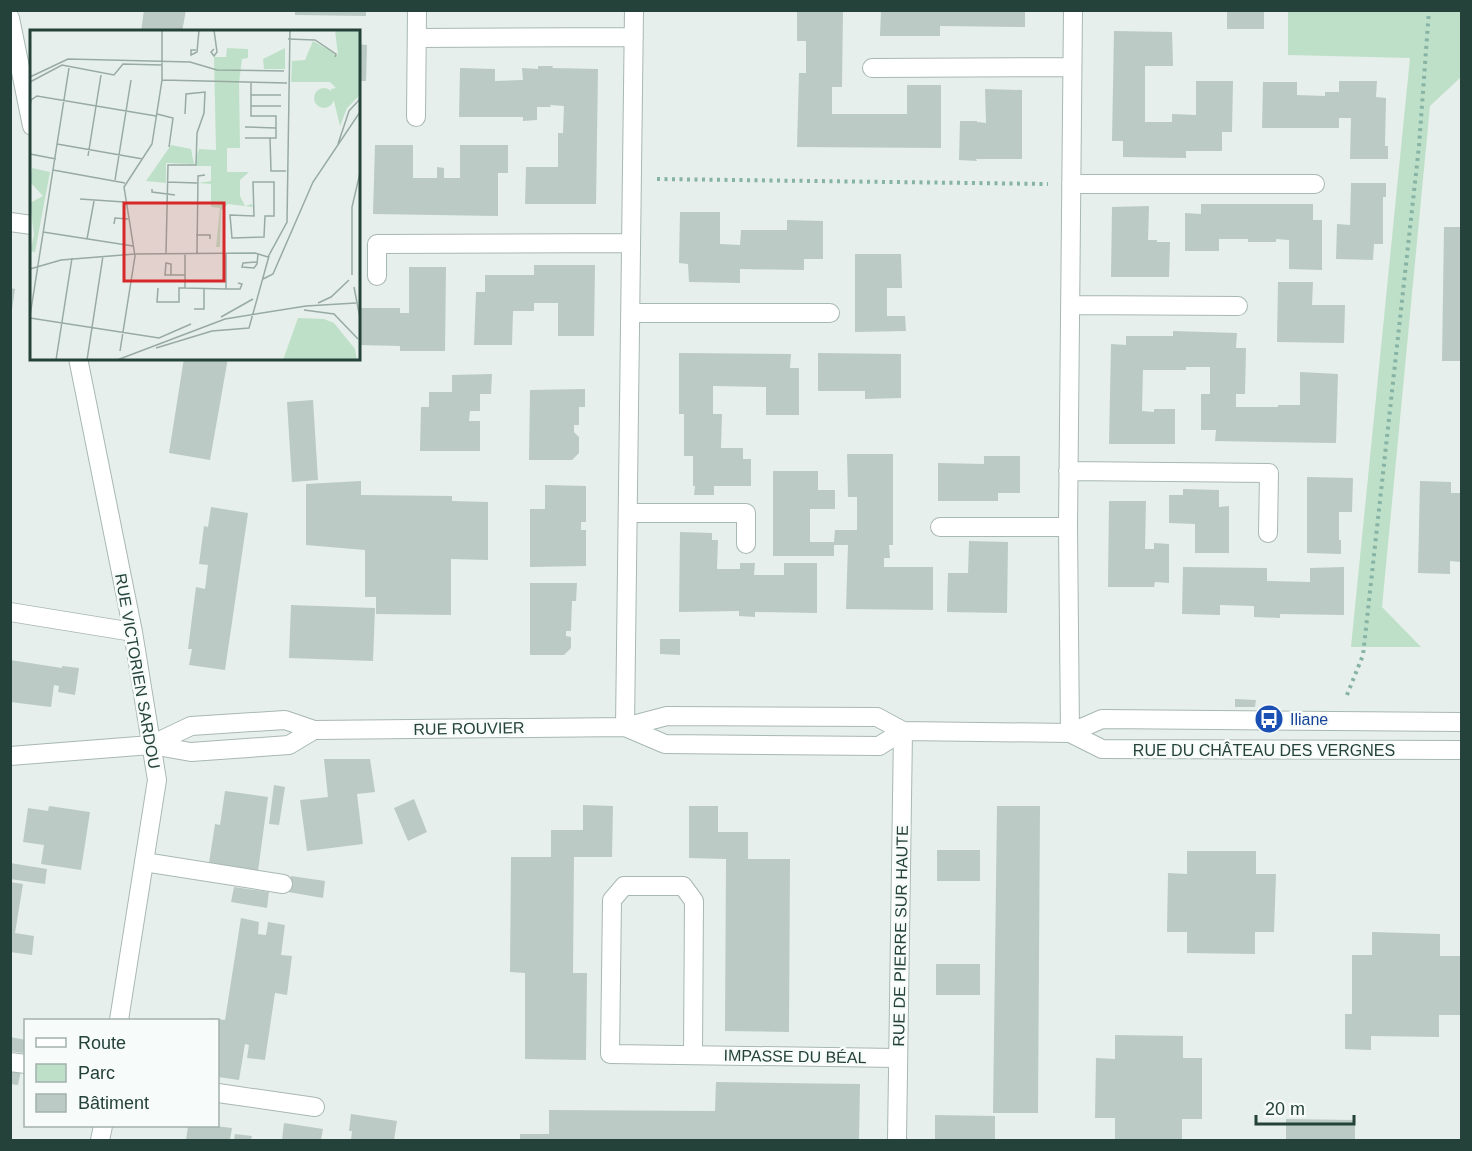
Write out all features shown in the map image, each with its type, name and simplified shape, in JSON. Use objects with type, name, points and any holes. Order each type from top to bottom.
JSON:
[{"type":"street","points":[[416,117],[417,10]]},
{"type":"street","points":[[634,10],[625,727],[666,744],[879,746],[903,731]]},
{"type":"street","points":[[1070,733],[1068,471],[1073,10]]},
{"type":"street","points":[[10,18],[30,116]]},
{"type":"street","points":[[417,38],[634,37]]},
{"type":"street","points":[[872,68],[1072,67]]},
{"type":"street","points":[[1071,184],[1315,184]]},
{"type":"street","points":[[10,222],[30,225]]},
{"type":"street","points":[[377,276],[377,244],[631,243]]},
{"type":"street","points":[[1070,305],[1238,306]]},
{"type":"street","points":[[630,313],[830,313]]},
{"type":"street","name":"RUE VICTORIEN SARDOU","points":[[78,360],[134,632],[157,780],[119,1019]]},
{"type":"street","points":[[1068,471],[1269,473],[1268,533]]},
{"type":"street","points":[[628,513],[746,513],[746,544]]},
{"type":"street","points":[[940,527],[1068,527]]},
{"type":"street","points":[[10,612],[134,632]]},
{"type":"street","name":"RUE DU CHÂTEAU DES VERGNES","points":[[625,727],[667,716],[877,717],[903,731],[1070,733],[1102,719],[1461,722]]},
{"type":"street","name":"RUE ROUVIER","points":[[151,745],[191,726],[285,720],[314,730],[625,727]]},
{"type":"street","name":"RUE ROUVIER","points":[[10,756],[151,745],[191,752],[289,745],[314,730]]},
{"type":"street","name":"RUE DE PIERRE SUR HAUTE","points":[[897,1140],[903,731]]},
{"type":"street","name":"RUE DU CHÂTEAU DES VERGNES","points":[[1070,733],[1102,748],[1461,750]]},
{"type":"street","points":[[144,862],[283,884]]},
{"type":"street","name":"IMPASSE DU BÉAL","points":[[693,1055],[694,901],[683,886],[624,886],[612,900],[610,1054],[897,1058]]},
{"type":"street","points":[[219,1093],[315,1107]]},
{"type":"path","points":[[1343,720],[1346,696],[1363,656],[1418,158],[1429,10]]},
{"type":"path","points":[[632,179],[1071,184]]},
{"type":"green space","points":[[1288,11],[1461,11],[1461,77],[1430,106],[1382,607],[1421,647],[1351,647],[1410,58],[1288,55]]},
{"type":"building","points":[[144,10],[186,10],[182,30],[141,30]]},
{"type":"building","points":[[295,10],[366,10],[366,16],[295,15]]},
{"type":"building","points":[[797,10],[843,10],[842,87],[832,87],[832,114],[907,114],[907,85],[941,85],[941,148],[797,147],[799,73],[806,73],[806,41],[797,41]]},
{"type":"building","points":[[881,10],[1025,10],[1025,27],[940,26],[940,36],[880,36]]},
{"type":"building","points":[[1227,10],[1264,10],[1264,29],[1227,29]]},
{"type":"building","points":[[1114,31],[1172,32],[1173,66],[1145,66],[1145,122],[1172,122],[1172,114],[1196,115],[1196,81],[1233,81],[1232,132],[1222,132],[1222,151],[1186,151],[1186,158],[1123,157],[1123,141],[1112,141]]},
{"type":"building","points":[[360,44],[367,45],[366,81],[360,81]]},
{"type":"building","points":[[538,66],[598,69],[596,204],[525,204],[526,167],[558,167],[558,133],[563,133],[564,106],[537,107],[537,120],[523,121],[523,117],[459,117],[460,68],[495,69],[495,81],[523,80],[522,68],[538,69]]},
{"type":"building","points":[[1339,81],[1377,81],[1376,97],[1386,98],[1385,146],[1388,146],[1388,159],[1350,159],[1351,118],[1339,118],[1339,128],[1262,128],[1263,82],[1297,82],[1297,95],[1325,96],[1325,92],[1339,92]]},
{"type":"building","points":[[985,89],[1022,90],[1022,159],[959,160],[960,121],[986,123]]},
{"type":"building","points":[[375,145],[413,145],[413,178],[437,178],[437,167],[444,168],[444,178],[460,178],[460,145],[508,145],[508,173],[498,173],[498,216],[373,214]]},
{"type":"building","points":[[1351,183],[1386,183],[1386,197],[1383,197],[1383,244],[1374,244],[1373,260],[1336,259],[1337,224],[1350,225]]},
{"type":"building","points":[[1201,204],[1313,204],[1313,220],[1322,220],[1322,270],[1289,269],[1289,240],[1248,242],[1248,239],[1219,239],[1219,251],[1185,251],[1185,213],[1201,214]]},
{"type":"building","points":[[1149,206],[1148,240],[1170,242],[1169,277],[1111,277],[1112,207]]},
{"type":"building","points":[[680,212],[720,212],[720,244],[740,245],[741,230],[787,230],[787,220],[823,221],[823,259],[804,259],[804,270],[740,269],[740,283],[689,282],[688,264],[679,263]]},
{"type":"building","points":[[1444,227],[1461,227],[1461,361],[1442,361]]},
{"type":"building","points":[[855,254],[901,254],[902,288],[887,288],[887,316],[905,316],[906,331],[855,332]]},
{"type":"building","points":[[534,265],[595,265],[594,336],[558,336],[558,303],[534,303],[534,311],[513,311],[512,345],[474,345],[476,292],[485,292],[485,275],[534,275]]},
{"type":"building","points":[[409,267],[446,267],[445,351],[400,351],[400,346],[360,345],[360,308],[400,308],[400,313],[409,313]]},
{"type":"building","points":[[1278,282],[1313,282],[1312,305],[1345,305],[1344,343],[1277,342]]},
{"type":"building","points":[[10,288],[15,289],[12,310],[10,309]]},
{"type":"building","points":[[1173,331],[1237,333],[1236,348],[1246,348],[1245,394],[1236,394],[1236,407],[1300,405],[1300,372],[1338,374],[1336,443],[1215,441],[1216,430],[1201,430],[1201,394],[1210,394],[1210,367],[1186,367],[1186,370],[1143,370],[1142,411],[1175,409],[1175,444],[1109,444],[1111,344],[1126,345],[1126,336],[1173,336]]},
{"type":"building","points":[[679,353],[791,354],[790,368],[799,368],[799,415],[766,415],[766,387],[713,386],[713,414],[722,414],[721,448],[743,448],[743,459],[751,459],[751,486],[714,486],[714,495],[694,495],[693,456],[684,456],[684,414],[679,414]]},
{"type":"building","points":[[818,353],[901,354],[901,398],[865,399],[865,391],[818,391]]},
{"type":"building","points":[[184,360],[228,360],[210,460],[169,453]]},
{"type":"building","points":[[492,374],[491,394],[480,394],[480,411],[470,411],[469,421],[480,421],[480,451],[420,451],[421,407],[429,407],[429,392],[452,392],[452,375]]},
{"type":"building","points":[[585,389],[585,407],[579,407],[579,425],[574,425],[574,432],[579,437],[579,453],[572,460],[529,460],[530,390]]},
{"type":"building","points":[[313,400],[318,480],[292,482],[287,402]]},
{"type":"building","points":[[847,454],[893,454],[893,545],[889,545],[890,558],[884,558],[884,567],[933,567],[933,610],[846,609],[848,545],[834,545],[834,556],[773,556],[773,471],[818,471],[818,490],[835,490],[835,509],[810,509],[810,542],[834,542],[835,530],[857,530],[857,497],[848,497]]},
{"type":"building","points":[[984,456],[1020,456],[1020,493],[998,493],[998,501],[938,501],[938,463],[984,464]]},
{"type":"building","points":[[1307,477],[1353,478],[1352,512],[1339,512],[1341,554],[1307,553]]},
{"type":"building","points":[[361,481],[361,495],[452,496],[452,501],[488,502],[488,560],[451,559],[451,615],[376,614],[376,597],[365,597],[365,550],[306,545],[306,484]]},
{"type":"building","points":[[1420,481],[1451,482],[1451,493],[1461,493],[1461,562],[1450,561],[1450,574],[1418,573]]},
{"type":"building","points":[[545,485],[586,486],[586,522],[581,522],[581,530],[586,530],[586,566],[530,567],[530,509],[545,509]]},
{"type":"building","points":[[1183,489],[1219,490],[1219,507],[1229,506],[1229,553],[1195,553],[1195,524],[1169,523],[1169,495],[1183,495]]},
{"type":"building","points":[[1109,501],[1146,501],[1145,549],[1154,549],[1154,543],[1169,544],[1169,583],[1155,582],[1154,587],[1108,587]]},
{"type":"building","points":[[211,507],[248,513],[225,670],[189,665],[192,649],[188,649],[196,587],[205,589],[208,565],[199,564],[204,526],[208,527]]},
{"type":"building","points":[[680,532],[712,533],[712,540],[718,540],[717,569],[740,569],[740,563],[755,563],[754,575],[784,575],[784,563],[817,563],[817,613],[755,612],[755,617],[739,616],[739,611],[679,612]]},
{"type":"building","points":[[969,541],[1008,542],[1007,613],[947,612],[948,573],[968,573]]},
{"type":"building","points":[[1183,567],[1267,568],[1267,581],[1310,582],[1310,568],[1344,567],[1344,615],[1280,614],[1280,618],[1254,617],[1254,606],[1220,605],[1220,615],[1182,614]]},
{"type":"building","points":[[530,583],[577,583],[576,601],[572,601],[571,631],[566,631],[566,636],[571,637],[571,648],[564,655],[530,655]]},
{"type":"building","points":[[291,605],[375,608],[373,661],[289,658]]},
{"type":"building","points":[[660,639],[680,639],[680,655],[660,654]]},
{"type":"building","points":[[10,660],[62,668],[62,666],[79,668],[75,695],[58,692],[59,686],[54,685],[51,707],[10,702]]},
{"type":"building","points":[[1235,699],[1256,700],[1255,707],[1235,707]]},
{"type":"building","points":[[324,759],[370,759],[375,792],[357,794],[363,844],[307,851],[300,800],[328,797]]},
{"type":"building","points":[[274,785],[285,787],[279,825],[269,824]]},
{"type":"building","points":[[225,791],[268,797],[258,871],[209,863],[215,824],[220,825]]},
{"type":"building","points":[[414,799],[427,832],[408,841],[394,808]]},
{"type":"building","points":[[583,805],[613,806],[612,857],[574,857],[573,973],[587,973],[586,1060],[525,1059],[525,973],[510,972],[511,857],[551,857],[551,830],[583,830]]},
{"type":"building","points":[[49,806],[90,812],[81,870],[41,864],[44,845],[23,842],[28,808],[48,811]]},
{"type":"building","points":[[689,806],[718,806],[718,832],[748,832],[748,859],[790,859],[789,1032],[725,1031],[726,859],[689,858]]},
{"type":"building","points":[[997,806],[1040,806],[1038,1113],[993,1113]]},
{"type":"building","points":[[937,850],[980,850],[980,881],[937,881]]},
{"type":"building","points":[[1187,851],[1256,851],[1256,874],[1276,874],[1274,932],[1255,932],[1255,954],[1187,953],[1187,932],[1167,932],[1168,873],[1187,874]]},
{"type":"building","points":[[10,863],[47,869],[45,884],[10,879]]},
{"type":"building","points":[[291,876],[325,881],[323,898],[288,892]]},
{"type":"building","points":[[10,882],[23,884],[15,933],[34,936],[32,955],[10,952]]},
{"type":"building","points":[[234,887],[269,892],[267,908],[231,902]]},
{"type":"building","points":[[241,918],[259,922],[258,934],[266,935],[268,922],[285,925],[281,955],[292,956],[287,995],[275,993],[265,1060],[247,1058],[249,1045],[245,1044],[239,1080],[219,1077],[219,1019],[225,1020]]},
{"type":"building","points":[[1372,932],[1440,934],[1440,956],[1461,956],[1460,1015],[1439,1015],[1439,1037],[1371,1036],[1371,1050],[1345,1049],[1345,1014],[1352,1014],[1352,955],[1372,955]]},
{"type":"building","points":[[936,964],[980,964],[980,995],[936,995]]},
{"type":"building","points":[[1115,1035],[1183,1036],[1183,1058],[1202,1058],[1202,1119],[1182,1119],[1182,1140],[1115,1140],[1115,1118],[1095,1118],[1096,1058],[1115,1059]]},
{"type":"building","points":[[10,1037],[24,1040],[23,1053],[10,1051]]},
{"type":"building","points":[[10,1069],[21,1070],[18,1085],[10,1084]]},
{"type":"building","points":[[716,1082],[860,1084],[859,1140],[520,1140],[520,1134],[549,1134],[549,1110],[715,1111]]},
{"type":"building","points":[[351,1114],[397,1121],[394,1140],[351,1140],[352,1131],[349,1131]]},
{"type":"building","points":[[935,1115],[995,1116],[995,1140],[935,1140]]},
{"type":"building","points":[[1286,1119],[1355,1120],[1355,1140],[1286,1140]]},
{"type":"building","points":[[284,1123],[323,1129],[321,1140],[282,1140]]},
{"type":"building","points":[[188,1127],[232,1128],[230,1140],[186,1140]]},
{"type":"building","points":[[235,1134],[252,1136],[251,1140],[234,1140]]},
{"type":"place","name":"Iliane","points":[[1269,719]]}]
